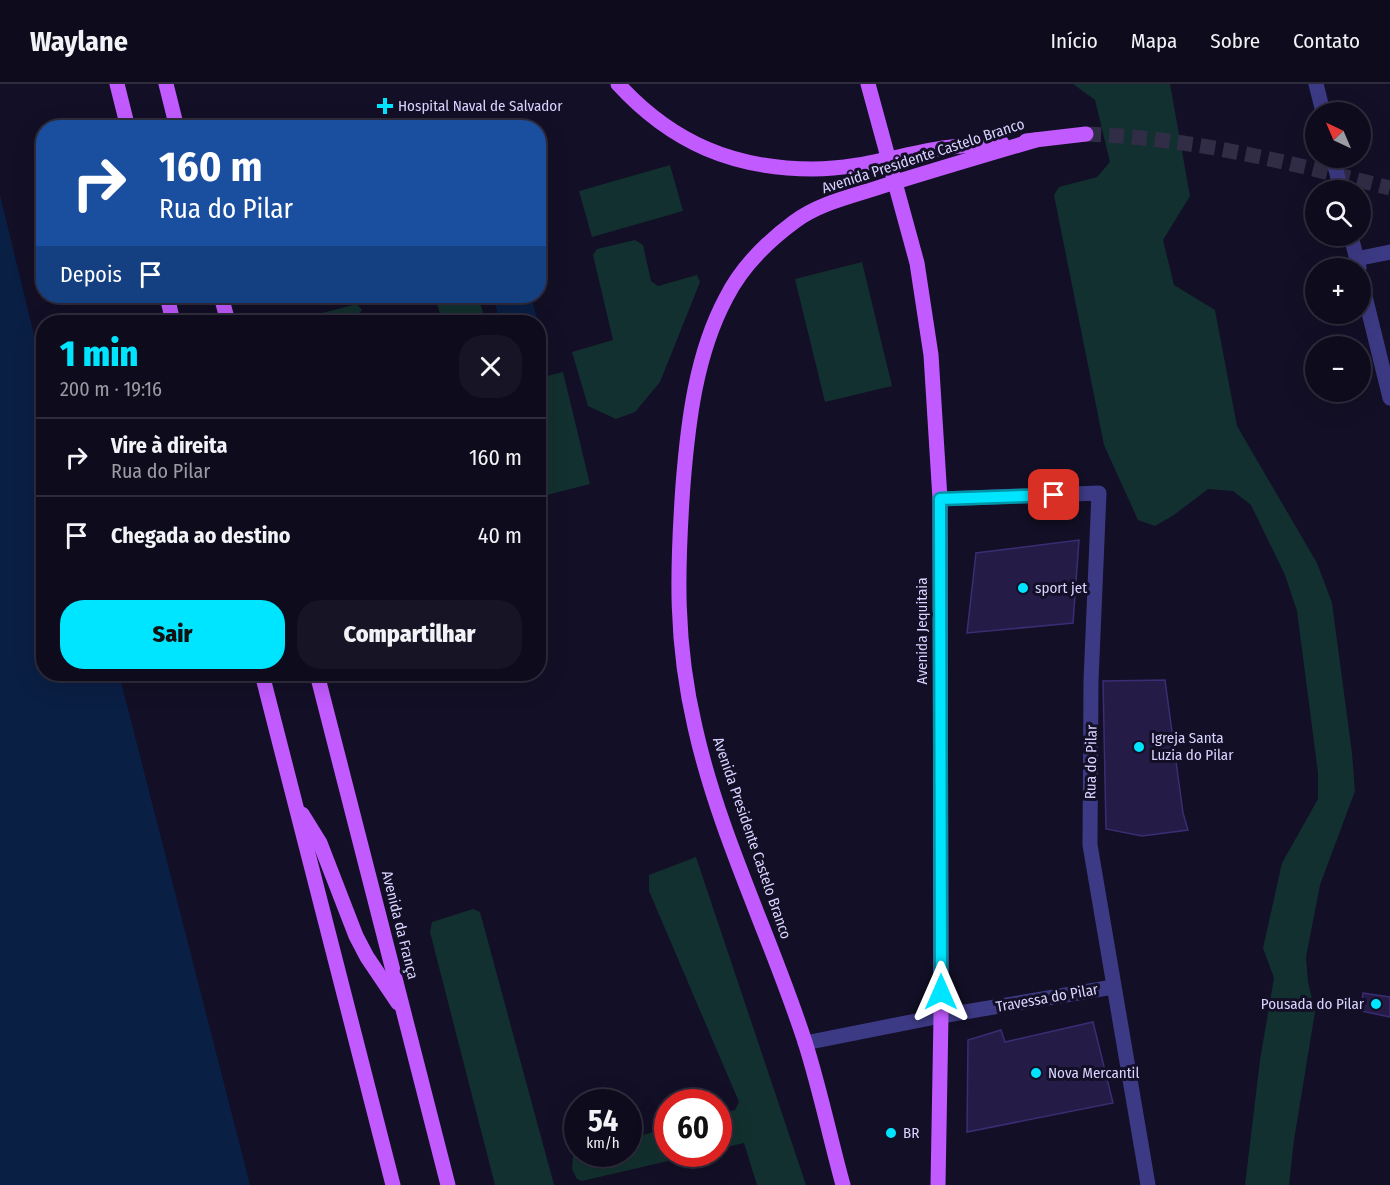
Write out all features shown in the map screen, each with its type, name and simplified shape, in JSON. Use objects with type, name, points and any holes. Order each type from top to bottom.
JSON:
[{"type":"main road","points":[[117,84],[126,120]]},
{"type":"main road","points":[[166,84],[175,120]]},
{"type":"main road","name":"Avenida Presidente Castelo Branco","points":[[618,84],[643,109],[683,138],[722,156],[762,167],[814,169],[855,165],[945,148],[1036,140]]},
{"type":"main road","name":"Avenida Jequitaia","points":[[868,84],[917,263],[931,355],[940,499],[941,1016],[938,1185]]},
{"type":"main road","points":[[1036,140],[1086,134]]},
{"type":"main road","name":"Avenida Presidente Castelo Branco","points":[[843,1185],[805,1042],[715,796],[695,729],[681,657],[677,589],[686,446],[701,367],[709,338],[726,297],[748,264],[776,236],[797,219],[819,208],[1036,140]]},
{"type":"main road","points":[[264,681],[393,1185]]},
{"type":"main road","name":"Avenida da França","points":[[319,681],[448,1185]]},
{"type":"main road","points":[[294,802],[320,843],[356,936],[367,957],[402,1009]]},
{"type":"street","points":[[1316,84],[1320,102]]},
{"type":"street","points":[[1371,259],[1390,252]]},
{"type":"street","points":[[1371,321],[1390,398]]},
{"type":"street","name":"Rua do Pilar","points":[[940,499],[1100,493],[1092,669],[1090,845],[1148,1185]]},
{"type":"street","name":"Travessa do Pilar","points":[[805,1042],[1113,987]]},
{"type":"green space","points":[[1073,84],[1170,84],[1190,196],[1163,240],[1174,285],[1215,310],[1237,426],[1317,563],[1332,603],[1355,791],[1320,885],[1306,957],[1308,982],[1315,1012],[1289,1185],[1245,1185],[1260,1060],[1274,978],[1263,948],[1282,863],[1318,799],[1318,773],[1297,611],[1285,575],[1251,505],[1233,491],[1208,489],[1174,515],[1155,526],[1138,520],[1104,445],[1054,195],[1059,187],[1097,177],[1110,162],[1095,100]]},
{"type":"green space","points":[[670,165],[683,211],[592,237],[579,191]]},
{"type":"green space","points":[[635,240],[643,245],[651,281],[658,286],[697,275],[700,282],[660,382],[635,412],[616,419],[588,406],[572,352],[613,340],[593,255],[597,249]]},
{"type":"green space","points":[[862,262],[892,386],[825,402],[795,279]]},
{"type":"green space","points":[[437,303],[480,303],[484,315],[440,315]]},
{"type":"green space","points":[[357,304],[362,310],[356,315],[314,315]]},
{"type":"green space","points":[[563,372],[590,484],[546,495],[546,376]]},
{"type":"green space","points":[[696,857],[806,1185],[757,1185],[744,1143],[732,1146],[732,1111],[735,1110],[739,1102],[649,891],[649,875]]},
{"type":"green space","points":[[473,909],[480,912],[554,1185],[495,1185],[430,932],[432,922]]},
{"type":"green space","points":[[654,1132],[654,1164],[582,1181],[577,1179],[572,1167],[642,1167],[642,1135]]},
{"type":"water","points":[[0,195],[36,343],[36,681],[121,681],[250,1185],[0,1185]]},
{"type":"water","points":[[495,303],[533,303],[536,315],[498,315]]},
{"type":"building","name":"sport jet","points":[[1079,540],[1073,623],[967,633],[976,553]]},
{"type":"building","name":"Igreja Santa Luzia do Pilar","points":[[1165,680],[1183,813],[1188,830],[1142,836],[1106,829],[1103,681]]},
{"type":"building","name":"Pousada do Pilar","points":[[1363,993],[1390,997],[1390,1017],[1361,1011]]},
{"type":"building","name":"Nova Mercantil","points":[[1093,1022],[1113,1103],[967,1132],[968,1040],[1001,1030],[1005,1042]]},
{"type":"tunnel","points":[[1086,134],[1126,136],[1202,146],[1390,188]]},
{"type":"place","name":"Hospital Naval de Salvador","points":[[385,106]]},
{"type":"place","name":"sport jet","points":[[1023,588]]},
{"type":"place","name":"Igreja Santa Luzia do Pilar","points":[[1139,747]]},
{"type":"place","name":"Pousada do Pilar","points":[[1376,1004]]},
{"type":"place","name":"Nova Mercantil","points":[[1036,1073]]},
{"type":"place","name":"BR","points":[[891,1133]]},
{"type":"route","points":[[941,992],[940,499],[1054,495]]}]
